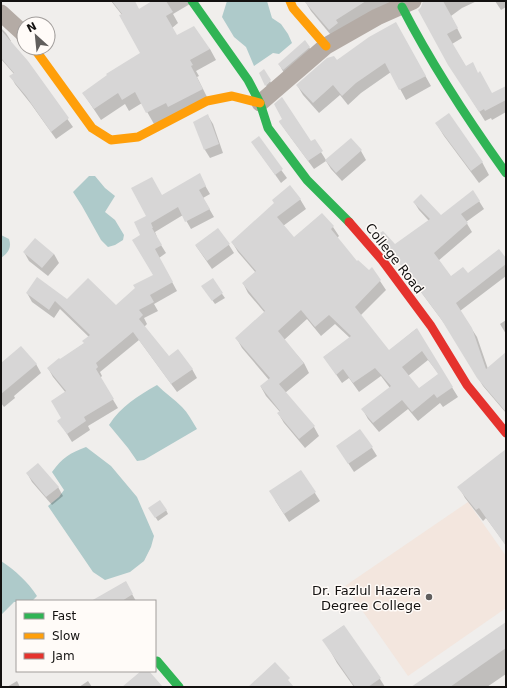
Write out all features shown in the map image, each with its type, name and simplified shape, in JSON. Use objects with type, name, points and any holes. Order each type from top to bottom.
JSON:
[{"type":"street","name":"College Road","points":[[192,1],[248,80],[260,103],[268,128],[307,180],[350,223],[382,260],[431,326],[467,385],[506,433]]},
{"type":"street","points":[[290,1],[293,8],[326,46]]},
{"type":"street","points":[[40,56],[92,128],[112,140],[138,137],[207,101],[232,96],[260,103],[326,46],[377,17],[408,4],[419,41],[481,138],[506,173]]},
{"type":"street","points":[[1,13],[16,27]]},
{"type":"street","points":[[157,661],[179,687]]},
{"type":"shaded area","name":"Dr. Fazlul Hazera Degree College","points":[[468,502],[506,556],[506,608],[408,676],[345,586]]},
{"type":"water","points":[[227,1],[267,1],[272,18],[281,24],[292,43],[279,54],[273,53],[254,66],[246,47],[234,37],[222,17]]},
{"type":"water","points":[[89,176],[95,176],[105,188],[115,196],[105,212],[115,220],[124,235],[123,240],[115,245],[108,247],[101,240],[73,192]]},
{"type":"water","points":[[1,235],[9,239],[10,248],[1,258]]},
{"type":"water","points":[[157,385],[184,409],[197,429],[144,460],[137,461],[109,425],[124,407]]},
{"type":"water","points":[[86,447],[111,466],[137,497],[154,536],[151,547],[144,561],[130,572],[105,580],[93,572],[48,506],[59,497],[64,490],[52,472],[67,456]]},
{"type":"water","points":[[1,561],[21,577],[37,596],[33,600],[16,600],[16,602],[14,602],[1,615]]},
{"type":"building","points":[[112,1],[135,1],[139,9],[152,1],[166,1],[173,12],[166,16],[177,35],[194,26],[210,49],[190,60],[193,65],[191,66],[203,89],[168,107],[166,103],[146,113],[135,92],[122,100],[118,93],[94,109],[82,93],[107,75],[106,74],[140,53],[119,15],[122,14]]},
{"type":"building","points":[[304,1],[366,1],[336,20],[338,23],[329,30]]},
{"type":"building","points":[[423,1],[443,1],[458,28],[447,34],[466,66],[473,62],[478,73],[480,71],[492,93],[506,86],[506,100],[485,111],[484,109],[479,112],[448,65],[418,10]]},
{"type":"building","points":[[396,22],[426,76],[399,90],[385,63],[356,83],[342,96],[333,85],[313,103],[296,85],[327,58],[334,56],[337,60],[369,37]]},
{"type":"building","points":[[1,30],[16,47],[16,56],[24,56],[28,61],[69,118],[51,132],[26,96],[9,76],[14,73],[1,58]]},
{"type":"building","points":[[305,40],[310,47],[283,70],[278,64]]},
{"type":"building","points":[[264,69],[271,80],[265,86],[259,73]]},
{"type":"building","points":[[282,97],[311,141],[315,139],[323,151],[308,161],[279,122],[282,119],[274,104]]},
{"type":"building","points":[[449,113],[483,162],[471,171],[435,123]]},
{"type":"building","points":[[208,114],[219,144],[204,150],[193,122]]},
{"type":"building","points":[[259,136],[283,169],[275,175],[251,142]]},
{"type":"building","points":[[351,138],[362,150],[336,173],[325,160]]},
{"type":"building","points":[[200,173],[206,186],[199,190],[210,209],[185,222],[178,207],[151,223],[152,228],[162,245],[155,249],[173,282],[150,295],[154,302],[139,310],[143,315],[139,319],[169,356],[178,349],[193,369],[171,384],[133,332],[96,363],[98,367],[96,369],[114,399],[84,417],[86,421],[67,434],[57,421],[61,418],[51,401],[66,391],[47,368],[59,358],[60,359],[84,343],[82,341],[90,335],[55,301],[49,310],[26,293],[37,277],[67,299],[88,278],[116,305],[135,288],[133,285],[153,275],[132,240],[140,235],[134,222],[146,216],[131,188],[152,177],[162,195]]},
{"type":"building","points":[[290,185],[301,199],[277,217],[294,237],[322,213],[334,226],[331,229],[357,261],[358,260],[369,270],[372,267],[381,280],[355,307],[389,350],[417,328],[453,387],[437,398],[434,394],[412,412],[402,400],[373,423],[361,409],[391,386],[375,368],[353,383],[343,369],[336,375],[323,357],[351,336],[329,315],[315,327],[301,310],[278,331],[304,363],[279,384],[315,426],[299,439],[277,413],[280,411],[260,386],[270,378],[235,338],[265,311],[242,283],[256,271],[231,242],[274,203],[272,200]],"holes":[[[422,351],[438,374],[419,388],[402,367]]]},
{"type":"building","points":[[473,190],[480,201],[461,214],[468,223],[434,253],[451,276],[463,267],[468,273],[499,249],[506,258],[506,264],[456,303],[472,328],[486,369],[506,352],[506,412],[477,378],[441,319],[377,235],[383,231],[395,244],[430,219],[413,202],[421,194],[441,215]]},
{"type":"building","points":[[218,228],[230,244],[207,261],[195,245]]},
{"type":"building","points":[[35,238],[54,254],[42,268],[23,252]]},
{"type":"building","points":[[213,278],[223,293],[212,301],[201,286]]},
{"type":"building","points":[[21,346],[37,364],[1,394],[1,363]]},
{"type":"building","points":[[360,429],[373,447],[348,464],[336,446]]},
{"type":"building","points":[[506,449],[506,546],[479,508],[476,510],[457,487]]},
{"type":"building","points":[[38,463],[59,487],[46,497],[26,473]]},
{"type":"building","points":[[301,470],[316,492],[284,514],[269,491]]},
{"type":"building","points":[[160,500],[167,510],[155,518],[148,508]]},
{"type":"building","points":[[126,581],[133,594],[124,600],[93,600]]},
{"type":"building","points":[[506,622],[506,648],[450,687],[411,687]]},
{"type":"building","name":"Dr. Fazlul Hazera Degree College","points":[[344,625],[381,678],[368,687],[355,687],[322,640]]},
{"type":"building","points":[[275,662],[290,678],[288,680],[294,687],[248,687]]},
{"type":"building","points":[[140,672],[150,672],[163,687],[122,687]]},
{"type":"traffic: fast","points":[[192,1],[248,80],[260,103],[268,128],[307,180],[349,222]]},
{"type":"traffic: fast","points":[[402,7],[451,92],[506,173]]},
{"type":"traffic: fast","points":[[157,661],[179,687]]},
{"type":"traffic: slow","points":[[290,1],[293,8],[326,46]]},
{"type":"traffic: slow","points":[[40,56],[92,128],[111,140],[138,137],[207,101],[232,96],[260,103]]},
{"type":"traffic: jam","points":[[349,222],[382,260],[431,326],[467,385],[506,433]]},
{"type":"place","name":"Dr. Fazlul Hazera Degree College","points":[[429,597]]}]
